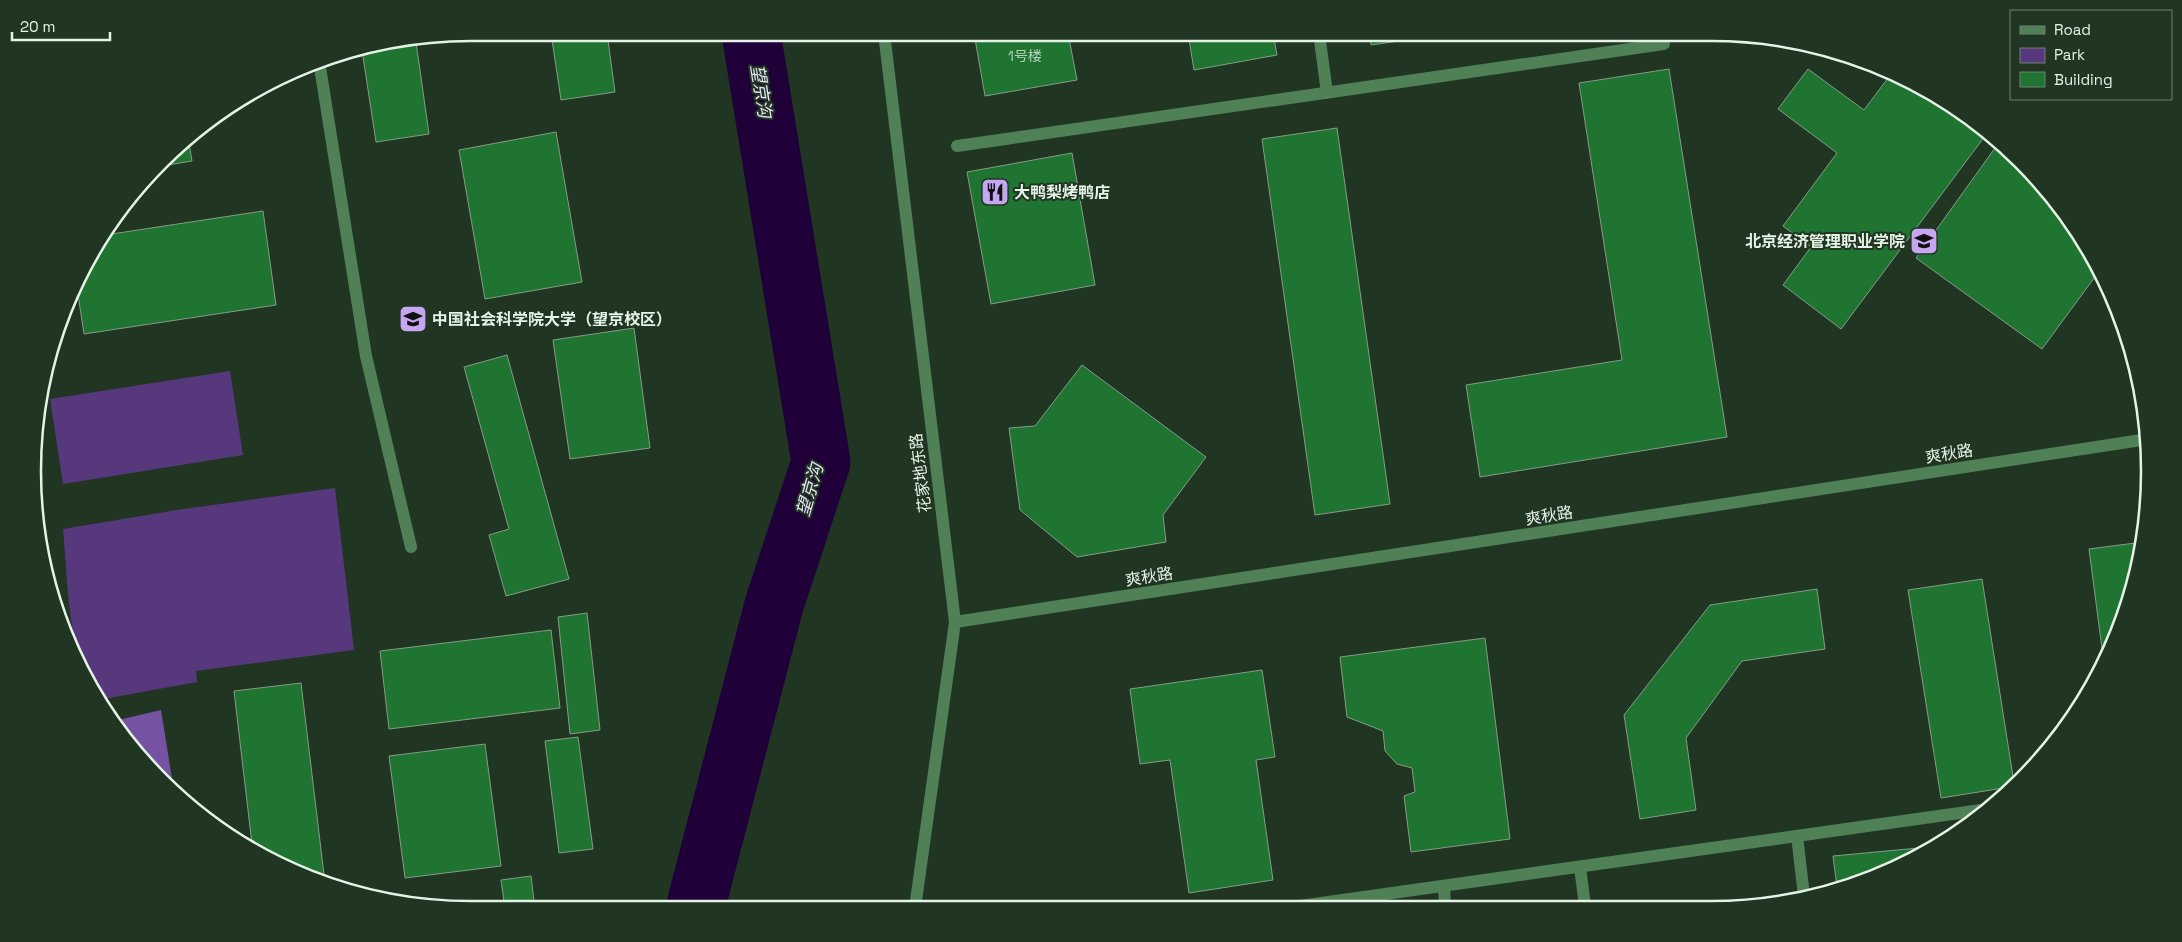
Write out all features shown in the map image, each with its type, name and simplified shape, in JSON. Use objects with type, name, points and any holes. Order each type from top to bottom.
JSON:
[{"type":"street","name":"花家地东路","points":[[885,41],[955,622],[916,901]]},
{"type":"street","points":[[1320,41],[1327,93]]},
{"type":"street","points":[[956,146],[1664,44]]},
{"type":"street","points":[[320,69],[366,356],[411,547]]},
{"type":"street","name":"爽秋路","points":[[955,622],[2140,440]]},
{"type":"street","points":[[1336,901],[1974,811]]},
{"type":"street","points":[[1797,836],[1803,890]]},
{"type":"street","points":[[1580,867],[1584,901]]},
{"type":"street","points":[[1444,886],[1445,901]]},
{"type":"green space","points":[[230,371],[243,455],[63,484],[50,399]]},
{"type":"green space","points":[[335,488],[354,650],[196,671],[197,682],[107,698],[74,635],[68,594],[63,529],[177,510]]},
{"type":"shaded area","points":[[161,710],[172,780],[130,733],[121,719]]},
{"type":"building","points":[[552,41],[608,41],[615,92],[561,100]]},
{"type":"building","points":[[975,41],[1070,41],[1077,80],[985,96]]},
{"type":"building","points":[[1189,41],[1274,41],[1277,55],[1194,70]]},
{"type":"building","points":[[1370,41],[1399,41],[1371,45]]},
{"type":"building","points":[[416,45],[429,134],[376,142],[363,55]]},
{"type":"building","points":[[1669,69],[1727,437],[1480,477],[1466,385],[1622,360],[1579,83]]},
{"type":"building","points":[[1808,69],[1864,110],[1887,79],[1926,99],[1983,139],[1841,329],[1783,285],[1811,247],[1783,226],[1837,153],[1778,109]]},
{"type":"building","points":[[1337,128],[1390,504],[1315,515],[1262,139]]},
{"type":"building","points":[[556,132],[582,282],[485,299],[459,150]]},
{"type":"building","points":[[190,147],[192,161],[169,165]]},
{"type":"building","points":[[1995,149],[2015,167],[2052,209],[2083,256],[2094,278],[2042,349],[1916,258]]},
{"type":"building","points":[[1072,153],[1095,285],[991,304],[967,172]]},
{"type":"building","points":[[263,211],[276,305],[84,334],[78,297],[99,256],[113,234]]},
{"type":"building","points":[[634,328],[650,448],[570,459],[553,340]]},
{"type":"building","points":[[507,355],[569,579],[506,596],[489,535],[509,529],[464,367]]},
{"type":"building","points":[[1082,365],[1206,457],[1163,515],[1166,542],[1077,557],[1020,510],[1009,428],[1035,426]]},
{"type":"building","points":[[2134,543],[2118,609],[2102,648],[2089,549]]},
{"type":"building","points":[[1982,579],[2013,777],[2000,789],[1941,798],[1908,590]]},
{"type":"building","points":[[1817,589],[1825,649],[1742,661],[1686,738],[1696,810],[1640,819],[1624,715],[1710,605]]},
{"type":"building","points":[[587,613],[600,730],[570,734],[558,617]]},
{"type":"building","points":[[551,630],[560,708],[389,729],[380,651]]},
{"type":"building","points":[[1485,638],[1510,839],[1411,852],[1404,796],[1415,792],[1412,768],[1397,764],[1385,751],[1383,731],[1347,717],[1340,657]]},
{"type":"building","points":[[1262,670],[1275,757],[1256,760],[1273,880],[1189,893],[1170,760],[1140,764],[1130,689]]},
{"type":"building","points":[[301,683],[324,875],[281,856],[252,840],[234,691]]},
{"type":"building","points":[[578,737],[593,849],[559,853],[545,741]]},
{"type":"building","points":[[485,744],[501,866],[405,878],[389,756]]},
{"type":"building","points":[[1916,848],[1875,868],[1836,882],[1833,856]]},
{"type":"building","points":[[531,876],[534,901],[504,901],[501,880]]},
{"type":"waterway","name":"望京沟","points":[[697,901],[774,605],[821,462],[752,41]]},
{"type":"place","name":"大鸭梨烤鸭店","points":[[995,192]]},
{"type":"place","name":"北京经济管理职业学院","points":[[1924,241]]},
{"type":"place","name":"中国社会科学院大学（望京校区）","points":[[413,319]]}]
